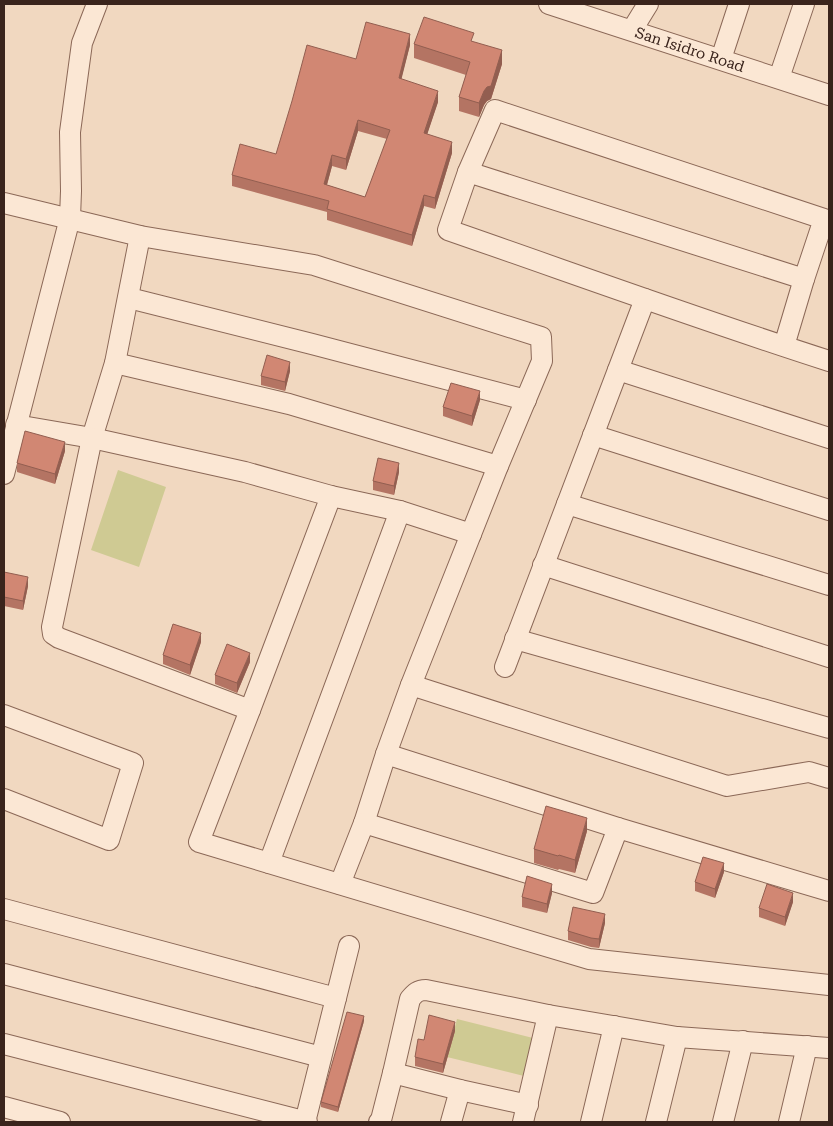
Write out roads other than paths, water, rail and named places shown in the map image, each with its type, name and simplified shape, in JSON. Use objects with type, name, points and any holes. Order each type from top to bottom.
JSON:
[{"type":"street","points":[[4,474],[70,218],[70,132],[82,43],[97,4]]},
{"type":"street","name":"San Isidro Road","points":[[549,4],[829,95]]},
{"type":"street","points":[[632,30],[648,4]]},
{"type":"street","points":[[721,59],[739,4]]},
{"type":"street","points":[[779,78],[804,4]]},
{"type":"street","points":[[784,346],[824,219],[495,110],[468,172],[448,230],[645,299],[784,346],[829,361]]},
{"type":"street","points":[[468,172],[804,280]]},
{"type":"street","points":[[4,203],[140,236],[314,265],[541,337],[542,361],[411,684],[364,823],[340,884]]},
{"type":"street","points":[[140,236],[115,363],[92,438],[52,627],[53,634],[59,638],[250,710]]},
{"type":"street","points":[[129,298],[526,400]]},
{"type":"street","points":[[504,667],[645,299]]},
{"type":"street","points":[[115,363],[289,404],[498,466]]},
{"type":"street","points":[[618,370],[829,438]]},
{"type":"street","points":[[16,425],[92,438],[245,472],[331,496],[400,512],[471,534]]},
{"type":"street","points":[[592,436],[829,510]]},
{"type":"street","points":[[331,496],[199,842],[589,959],[829,985]]},
{"type":"street","points":[[567,504],[829,585]]},
{"type":"street","points":[[269,863],[400,512]]},
{"type":"street","points":[[543,565],[829,657]]},
{"type":"street","points":[[515,639],[829,728]]},
{"type":"street","points":[[411,684],[727,786],[809,772],[829,778]]},
{"type":"street","points":[[4,715],[133,763],[109,840],[4,799]]},
{"type":"street","points":[[386,754],[618,828],[829,891]]},
{"type":"street","points":[[364,823],[593,894],[618,828]]},
{"type":"street","points":[[4,909],[336,998]]},
{"type":"street","points":[[4,1044],[306,1122],[349,946]]},
{"type":"street","points":[[4,974],[321,1057]]},
{"type":"street","points":[[379,1122],[393,1073],[410,999],[419,990],[677,1037],[829,1048]]},
{"type":"street","points":[[393,1073],[460,1090],[526,1114],[548,1015]]},
{"type":"street","points":[[591,1122],[614,1026]]},
{"type":"street","points":[[656,1122],[677,1037]]},
{"type":"street","points":[[723,1122],[742,1041]]},
{"type":"street","points":[[789,1122],[806,1046]]},
{"type":"street","points":[[451,1122],[460,1090]]},
{"type":"street","points":[[4,1107],[60,1122]]}]
